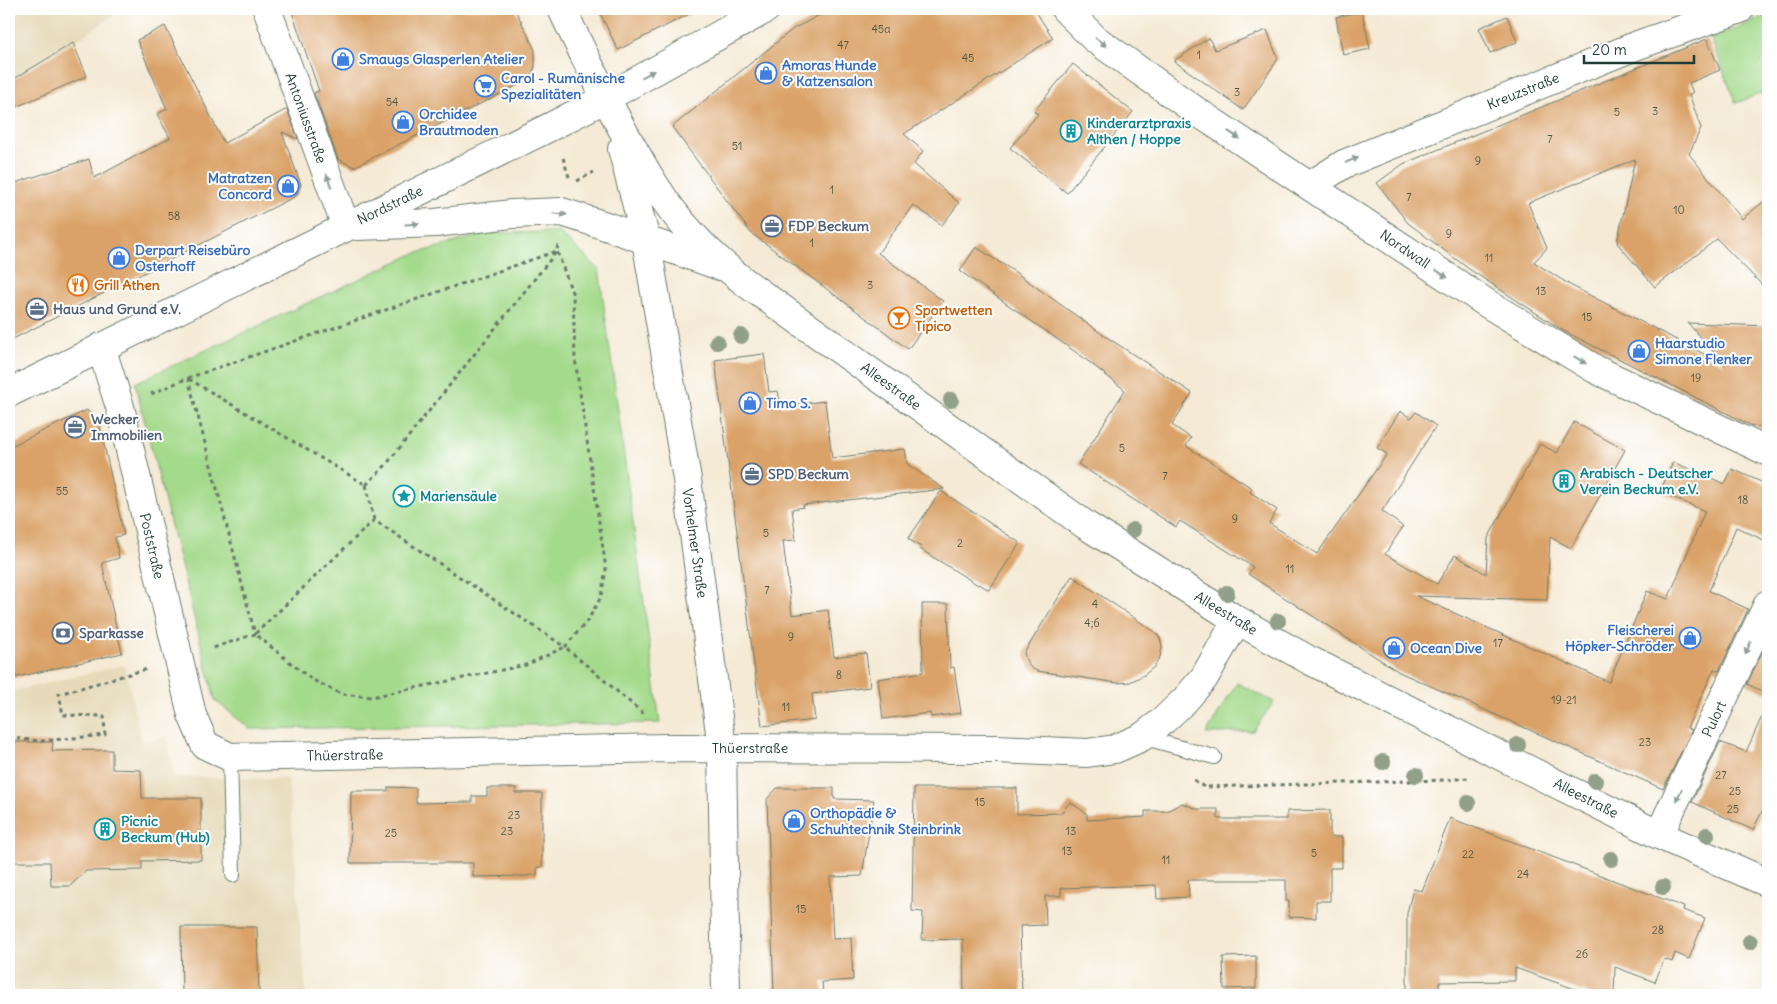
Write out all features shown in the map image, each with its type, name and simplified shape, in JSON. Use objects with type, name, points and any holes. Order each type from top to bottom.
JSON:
[{"type":"street","name":"Antoniusstraße","points":[[267,9],[346,227]]},
{"type":"street","points":[[562,9],[606,98]]},
{"type":"street","name":"Nordstraße","points":[[9,392],[606,98],[766,9]]},
{"type":"street","name":"Nordwall","points":[[1065,9],[1095,39],[1196,111],[1488,304],[1595,369],[1768,452]]},
{"type":"street","name":"Kreuzstraße","points":[[1311,186],[1344,164],[1638,45],[1740,9]]},
{"type":"street","name":"Vorhelmer Straße","points":[[606,98],[625,157],[646,240],[687,479],[722,748],[726,995]]},
{"type":"street","name":"Alleestraße","points":[[606,98],[634,152],[658,191],[691,233],[728,269],[1087,526],[1237,620],[1310,660],[1659,835],[1768,883]]},
{"type":"street","points":[[346,227],[435,223],[502,215],[562,212]]},
{"type":"street","name":"Alleestraße","points":[[562,212],[728,269]]},
{"type":"street","name":"Poststraße","points":[[101,347],[120,407],[192,716],[205,745]]},
{"type":"street","name":"Pulort","points":[[1659,835],[1768,604]]},
{"type":"street","name":"Thüerstraße","points":[[205,745],[230,757],[683,748],[997,749],[1087,753],[1115,749],[1142,737],[1164,720],[1204,678],[1237,620]]},
{"type":"lane","points":[[1142,737],[1214,757]]},
{"type":"lane","points":[[230,757],[233,876]]},
{"type":"path","points":[[188,378],[255,634],[311,679],[341,694],[371,697],[526,665],[565,647],[588,620],[601,597],[606,569],[575,359],[573,295],[557,251],[562,212],[572,183],[625,157]]},
{"type":"path","points":[[156,392],[188,378],[557,251]]},
{"type":"path","points":[[366,486],[391,458],[557,251]]},
{"type":"path","points":[[188,378],[366,486],[374,520],[565,647],[683,748]]},
{"type":"path","points":[[9,738],[42,741],[105,735],[104,716],[63,715],[59,694],[178,660],[255,634],[374,520]]},
{"type":"path","points":[[1190,776],[1204,787],[1445,780],[1474,777]]},
{"type":"shaded area","points":[[9,9],[123,9],[73,43],[9,81]]},
{"type":"shaded area","points":[[124,665],[142,742],[167,736],[174,777],[288,779],[306,995],[9,995],[9,692]]},
{"type":"green space","points":[[1768,15],[1768,58],[1762,61],[1768,78],[1768,91],[1736,103],[1711,39]]},
{"type":"green space","points":[[559,232],[599,269],[660,723],[250,729],[215,700],[135,383],[411,255],[487,233]]},
{"type":"green space","points":[[1237,683],[1274,702],[1253,731],[1206,734]]},
{"type":"building","points":[[291,9],[515,9],[535,50],[535,66],[530,79],[354,167],[338,159],[314,93],[319,91]]},
{"type":"building","points":[[598,9],[699,9],[618,50]]},
{"type":"building","points":[[831,9],[1034,9],[1053,38],[904,134],[923,151],[914,164],[959,203],[942,225],[913,205],[878,253],[943,301],[908,349],[751,233],[672,127],[793,29]]},
{"type":"building","points":[[1362,11],[1370,49],[1343,55],[1336,17]]},
{"type":"building","points":[[1507,16],[1517,42],[1490,53],[1479,28]]},
{"type":"building","points":[[165,26],[224,143],[287,109],[298,139],[282,132],[301,185],[296,196],[9,341],[9,185],[89,159],[94,178],[170,138],[157,114],[167,109],[137,40]]},
{"type":"building","points":[[1267,30],[1278,59],[1243,110],[1174,61],[1209,38],[1215,50]]},
{"type":"building","points":[[1707,39],[1720,70],[1689,83],[1693,93],[1689,94],[1701,128],[1689,154],[1742,219],[1768,198],[1768,291],[1717,239],[1655,287],[1617,243],[1635,159],[1528,203],[1547,248],[1534,262],[1570,285],[1725,365],[1688,323],[1768,326],[1768,429],[1750,425],[1562,330],[1469,269],[1408,223],[1377,183],[1403,164]]},
{"type":"building","points":[[73,43],[87,76],[9,110],[9,82]]},
{"type":"building","name":"Kinderarztpraxis Althen / Hoppe","points":[[1073,64],[1133,112],[1067,193],[1010,148],[1038,114],[1034,111]]},
{"type":"building","points":[[976,247],[1015,272],[1099,332],[1192,393],[1172,425],[1191,438],[1186,446],[1252,488],[1250,492],[1277,510],[1269,523],[1317,554],[1387,454],[1377,448],[1400,411],[1411,418],[1416,412],[1436,426],[1382,511],[1403,527],[1385,554],[1437,584],[1455,555],[1486,574],[1488,538],[1540,444],[1557,453],[1574,422],[1625,450],[1571,548],[1550,537],[1547,600],[1416,596],[1609,682],[1647,591],[1668,599],[1705,511],[1660,492],[1673,462],[1725,484],[1732,469],[1768,485],[1768,542],[1736,527],[1709,591],[1748,609],[1719,671],[1714,669],[1687,728],[1692,730],[1663,789],[1399,672],[1248,574],[1253,567],[1180,521],[1176,527],[1078,464],[1125,390],[1084,358],[960,271]]},
{"type":"building","points":[[764,354],[769,392],[778,391],[781,406],[825,401],[832,458],[905,449],[907,464],[944,489],[803,505],[804,507],[792,509],[796,540],[783,541],[792,615],[828,610],[834,657],[866,653],[870,687],[812,694],[815,720],[762,726],[715,360]]},
{"type":"building","points":[[87,410],[99,422],[124,535],[115,537],[119,558],[102,563],[122,653],[9,679],[9,447]]},
{"type":"building","points":[[941,491],[1020,543],[989,590],[920,549],[921,547],[908,539]]},
{"type":"building","points":[[1072,576],[1155,632],[1160,638],[1162,647],[1160,657],[1154,667],[1130,682],[1118,683],[1037,671],[1031,668],[1024,653]]},
{"type":"building","points":[[922,604],[948,604],[950,668],[954,667],[961,713],[931,717],[930,713],[883,719],[878,679],[923,672]]},
{"type":"building","points":[[1768,640],[1768,694],[1747,684]]},
{"type":"building","points":[[1768,703],[1768,799],[1753,830],[1692,802],[1720,742],[1746,752]]},
{"type":"building","name":"Picnic Beckum (Hub)","points":[[9,742],[53,742],[52,751],[112,750],[112,769],[141,770],[142,798],[201,798],[201,860],[142,861],[142,870],[86,871],[70,886],[51,886],[50,862],[9,862]]},
{"type":"building","points":[[388,787],[416,788],[416,803],[472,802],[472,796],[487,796],[487,788],[516,788],[515,793],[542,793],[542,867],[537,867],[537,875],[473,877],[473,863],[350,863],[351,791],[388,791]]},
{"type":"building","points":[[777,788],[834,788],[834,799],[874,800],[862,876],[830,877],[833,939],[851,938],[853,980],[822,982],[823,995],[774,995],[767,799]]},
{"type":"building","points":[[914,788],[1017,788],[1017,814],[1061,813],[1070,802],[1087,814],[1087,820],[1145,817],[1145,811],[1167,811],[1182,803],[1197,809],[1218,809],[1218,819],[1287,819],[1287,811],[1330,810],[1330,837],[1342,837],[1342,868],[1330,868],[1330,901],[1316,901],[1316,918],[1289,917],[1289,901],[1286,901],[1286,880],[1188,880],[1189,897],[1157,899],[1156,885],[1061,888],[1061,896],[1045,896],[1046,925],[1020,926],[1022,995],[964,995],[963,939],[922,940],[923,912],[912,911]]},
{"type":"building","points":[[1450,818],[1684,907],[1683,910],[1705,918],[1689,959],[1675,953],[1672,962],[1664,959],[1655,982],[1615,967],[1614,995],[1592,995],[1515,968],[1515,981],[1439,982],[1439,995],[1407,995],[1407,913],[1413,889],[1422,891]]},
{"type":"building","points":[[181,927],[257,927],[259,995],[182,995]]},
{"type":"building","points":[[1256,956],[1256,988],[1224,989],[1223,957]]},
{"type":"place","name":"Smaugs Glasperlen Atelier","points":[[343,59]]},
{"type":"place","name":"Amoras Hunde & Katzensalon","points":[[766,73]]},
{"type":"place","name":"Carol - Rumänische Spezialitäten","points":[[485,86]]},
{"type":"place","name":"Orchidee Brautmoden","points":[[403,122]]},
{"type":"place","name":"Kinderarztpraxis Althen / Hoppe","points":[[1071,131]]},
{"type":"place","name":"Matratzen Concord","points":[[288,186]]},
{"type":"place","name":"FDP Beckum","points":[[772,226]]},
{"type":"place","name":"Derpart Reisebüro Osterhoff","points":[[119,258]]},
{"type":"place","name":"Grill Athen","points":[[78,285]]},
{"type":"place","name":"Haus und Grund e.V.","points":[[37,309]]},
{"type":"place","name":"Sportwetten Tipico","points":[[899,318]]},
{"type":"place","name":"Haarstudio Simone Flenker","points":[[1639,351]]},
{"type":"place","name":"Timo S.","points":[[750,403]]},
{"type":"place","name":"Wecker Immobilien","points":[[75,427]]},
{"type":"place","name":"SPD Beckum","points":[[752,474]]},
{"type":"place","name":"Arabisch - Deutscher Verein Beckum e.V.","points":[[1564,481]]},
{"type":"place","name":"Mariensäule","points":[[404,496]]},
{"type":"place","name":"Sparkasse","points":[[63,633]]},
{"type":"place","name":"Fleischerei Höpker-Schröder","points":[[1690,638]]},
{"type":"place","name":"Ocean Dive","points":[[1394,648]]},
{"type":"place","name":"Orthopädie & Schuhtechnik Steinbrink","points":[[794,821]]},
{"type":"place","name":"Picnic Beckum (Hub)","points":[[105,829]]}]
